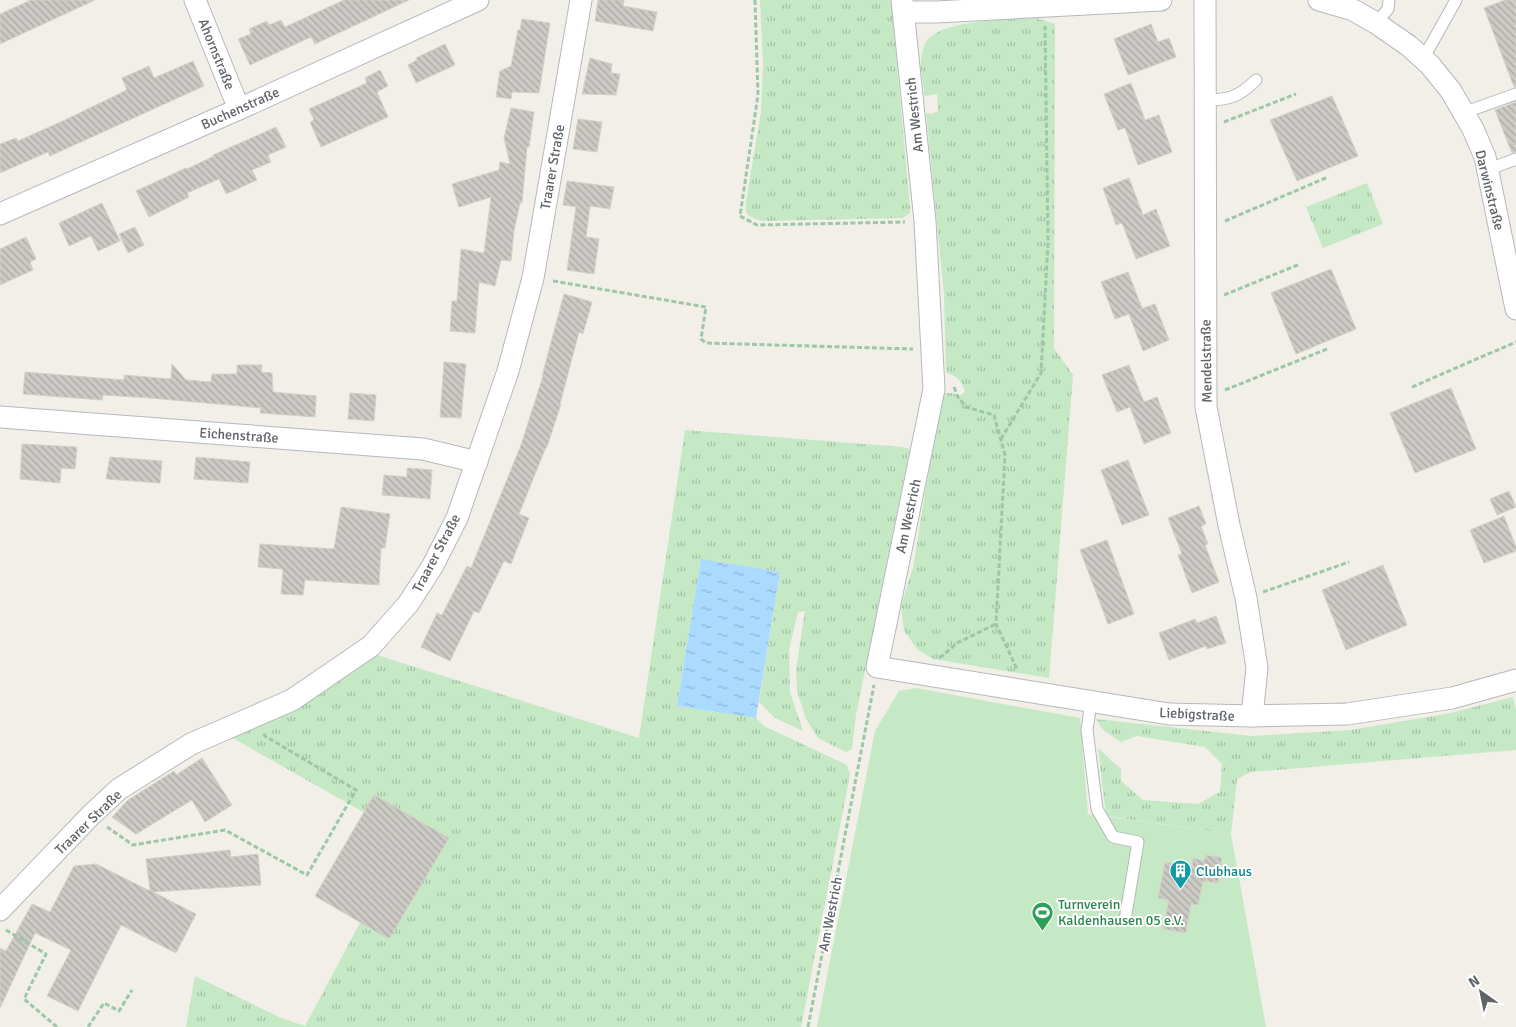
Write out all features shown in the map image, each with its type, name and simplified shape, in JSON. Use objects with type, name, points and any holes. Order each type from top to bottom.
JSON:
[{"type":"street","name":"Ahornstraße","points":[[195,0],[239,109]]},
{"type":"street","name":"Buchenstraße","points":[[0,214],[239,109],[478,0]]},
{"type":"street","name":"Traarer Straße","points":[[0,910],[92,815],[120,789],[190,744],[292,700],[371,646],[408,604],[432,567],[457,518],[508,371],[532,278],[581,0]]},
{"type":"street","points":[[903,6],[936,12],[1161,0]]},
{"type":"street","name":"Mendelstraße","points":[[1205,0],[1206,407],[1229,525],[1246,598],[1257,668],[1252,716]]},
{"type":"street","name":"Darwinstraße","points":[[1320,0],[1353,10],[1376,23],[1409,46],[1430,65],[1450,91],[1473,129],[1485,157],[1512,273],[1516,309]]},
{"type":"street","name":"Am Westrich","points":[[877,668],[934,389],[925,221],[903,6]]},
{"type":"street","name":"Eichenstraße","points":[[0,417],[423,449],[477,462]]},
{"type":"street","name":"Liebigstraße","points":[[877,668],[1169,714],[1252,716],[1347,714],[1452,698],[1516,680]]},
{"type":"lane","points":[[1376,23],[1388,9],[1389,0]]},
{"type":"lane","points":[[1423,59],[1456,0]]},
{"type":"lane","points":[[1205,101],[1235,97],[1246,91],[1256,80]]},
{"type":"lane","points":[[1463,113],[1516,94]]},
{"type":"lane","points":[[1487,170],[1516,159]]},
{"type":"lane","points":[[1092,702],[1087,730],[1097,809],[1113,837],[1138,842],[1125,920]]},
{"type":"path","points":[[755,0],[758,95],[740,216],[757,225],[925,221]]},
{"type":"path","points":[[1001,439],[1041,373],[1048,242],[1044,7]]},
{"type":"path","points":[[1204,129],[1296,94]]},
{"type":"path","points":[[1205,229],[1328,177]]},
{"type":"path","points":[[1205,303],[1300,264]]},
{"type":"path","points":[[532,278],[706,308],[701,339],[706,343],[931,350]]},
{"type":"path","points":[[1412,386],[1516,342]]},
{"type":"path","points":[[1206,396],[1327,349]]},
{"type":"path","points":[[933,379],[947,381],[955,388],[958,397],[966,407],[994,414],[1005,455],[996,624],[1028,692]]},
{"type":"path","points":[[1246,598],[1349,562]]},
{"type":"path","points":[[921,674],[957,643],[996,624]]},
{"type":"path","name":"Am Westrich","points":[[808,1027],[877,668]]},
{"type":"path","points":[[92,815],[132,845],[225,830],[308,875],[356,790],[264,736],[257,715]]},
{"type":"path","points":[[0,926],[46,954],[24,999],[57,1027]]},
{"type":"path","points":[[88,1027],[104,1003],[119,1011],[132,990]]},
{"type":"green space","points":[[760,0],[891,0],[910,207],[910,213],[903,218],[761,221],[746,213],[746,201],[761,112],[763,64]]},
{"type":"green space","points":[[1036,18],[1055,24],[1054,348],[1073,375],[1049,678],[933,659],[918,650],[904,631],[901,606],[913,568],[940,401],[943,393],[953,393],[958,397],[965,392],[959,380],[953,375],[946,373],[944,294],[926,113],[932,114],[938,111],[937,94],[925,96],[921,73],[922,55],[929,38],[940,31],[952,27],[996,20]]},
{"type":"green space","points":[[1367,183],[1383,224],[1323,248],[1306,207]]},
{"type":"green space","points":[[685,430],[910,449],[856,715],[852,749],[846,752],[818,738],[806,719],[797,691],[796,670],[805,611],[798,612],[789,650],[790,692],[803,731],[775,718],[759,702],[780,572],[701,560],[677,706],[756,718],[764,726],[847,765],[850,775],[801,1027],[186,1027],[195,976],[281,1018],[305,1026],[361,921],[395,830],[229,736],[374,654],[639,738]]},
{"type":"green space","name":"Turnverein Kaldenhausen 05 e.V.","points":[[916,688],[1080,718],[1088,814],[1231,834],[1266,1027],[817,1027],[875,731],[899,691]]},
{"type":"green space","points":[[1513,697],[1516,710],[1516,750],[1251,772],[1237,779],[1231,834],[1106,816],[1098,748],[1121,769],[1121,781],[1143,800],[1198,804],[1220,792],[1222,764],[1205,747],[1137,736],[1121,742],[1103,730],[1096,719],[1252,736],[1351,730],[1451,713]]},
{"type":"water","points":[[701,559],[780,572],[756,718],[677,706]]},
{"type":"building","points":[[31,0],[95,0],[0,44],[0,14]]},
{"type":"building","points":[[344,0],[409,0],[315,44],[311,37],[250,65],[238,39],[251,34],[249,29],[267,21],[269,25],[281,20],[285,27]]},
{"type":"building","points":[[598,0],[624,0],[623,6],[657,12],[653,31],[595,21]]},
{"type":"building","points":[[1505,0],[1516,0],[1516,87],[1514,87],[1484,8]]},
{"type":"building","points":[[522,19],[550,23],[539,93],[512,92],[511,99],[496,97],[500,71],[511,66]]},
{"type":"building","points":[[1151,24],[1158,42],[1169,38],[1176,57],[1128,75],[1114,39]]},
{"type":"building","points":[[445,44],[455,65],[416,83],[408,65],[417,60],[416,58]]},
{"type":"building","points":[[590,58],[612,64],[611,73],[620,74],[616,95],[582,94]]},
{"type":"building","points":[[193,61],[204,86],[50,156],[48,152],[0,173],[0,144],[16,138],[18,141],[127,90],[122,78],[149,66],[154,78]]},
{"type":"building","points":[[380,70],[388,86],[377,92],[388,117],[321,147],[310,122],[314,120],[309,109],[367,83],[365,78]]},
{"type":"building","points":[[1131,83],[1145,120],[1159,115],[1172,152],[1138,165],[1125,128],[1118,130],[1104,94]]},
{"type":"building","points":[[1332,96],[1358,156],[1297,181],[1270,120]]},
{"type":"building","points":[[1516,102],[1516,152],[1512,153],[1495,110]]},
{"type":"building","points":[[511,108],[534,112],[529,147],[527,147],[522,203],[520,203],[514,231],[511,261],[501,260],[495,286],[479,282],[475,333],[450,331],[452,301],[457,301],[461,249],[484,253],[491,197],[459,207],[452,184],[499,170],[500,162],[510,164],[504,138]]},
{"type":"building","points":[[578,119],[602,122],[597,152],[573,149]]},
{"type":"building","points":[[276,127],[286,147],[268,155],[271,162],[252,170],[257,180],[226,194],[219,179],[187,193],[189,197],[149,217],[136,191]]},
{"type":"building","points":[[1129,178],[1143,215],[1156,209],[1170,246],[1136,259],[1122,223],[1116,225],[1103,188]]},
{"type":"building","points":[[567,181],[614,187],[610,209],[590,206],[586,237],[599,239],[594,274],[567,270],[576,207],[563,205]]},
{"type":"building","points":[[102,203],[120,241],[98,251],[91,236],[69,246],[59,223]]},
{"type":"building","points":[[135,227],[144,245],[128,253],[119,234]]},
{"type":"building","points":[[26,237],[36,259],[30,262],[33,270],[0,285],[0,249]]},
{"type":"building","points":[[1331,269],[1356,329],[1296,354],[1271,293]]},
{"type":"building","points":[[1128,272],[1142,308],[1138,310],[1155,304],[1169,340],[1143,351],[1129,314],[1115,319],[1101,282]]},
{"type":"building","points":[[564,294],[592,302],[583,334],[579,332],[561,404],[547,447],[519,514],[529,518],[511,564],[504,561],[479,613],[474,611],[450,661],[421,647],[437,613],[442,615],[467,566],[471,568],[504,487],[521,445],[543,376]]},
{"type":"building","points":[[444,362],[466,364],[461,418],[440,417]]},
{"type":"building","points":[[172,364],[186,380],[211,382],[212,374],[237,374],[237,365],[262,365],[261,372],[272,373],[273,392],[316,396],[315,417],[260,413],[261,408],[150,398],[103,395],[102,400],[23,394],[25,372],[124,380],[124,375],[171,379]]},
{"type":"building","points":[[1129,365],[1144,402],[1157,397],[1171,433],[1144,444],[1130,407],[1117,412],[1102,375]]},
{"type":"building","points":[[1451,388],[1476,449],[1415,473],[1390,413]]},
{"type":"building","points":[[350,393],[376,395],[374,421],[348,419]]},
{"type":"building","points":[[22,444],[77,447],[75,469],[61,468],[60,483],[20,479]]},
{"type":"building","points":[[110,457],[162,461],[160,483],[106,479]]},
{"type":"building","points":[[196,457],[250,462],[248,483],[194,479]]},
{"type":"building","points":[[1128,460],[1149,515],[1122,525],[1101,470]]},
{"type":"building","points":[[407,468],[432,470],[430,499],[382,495],[384,475],[407,477]]},
{"type":"building","points":[[1509,491],[1516,507],[1497,515],[1490,499]]},
{"type":"building","points":[[1199,506],[1206,524],[1201,526],[1208,544],[1205,545],[1219,582],[1192,593],[1178,555],[1182,554],[1168,518]]},
{"type":"building","points":[[341,507],[390,514],[385,548],[381,548],[379,585],[305,580],[303,595],[281,594],[283,569],[258,567],[260,544],[334,549]]},
{"type":"building","points":[[1504,516],[1516,551],[1484,563],[1470,530]]},
{"type":"building","points":[[1107,540],[1134,614],[1108,624],[1080,550]]},
{"type":"building","points":[[1383,565],[1407,625],[1346,650],[1322,590]]},
{"type":"building","points":[[1216,616],[1226,643],[1207,649],[1206,646],[1169,660],[1159,633],[1195,619],[1197,623]]},
{"type":"building","points":[[202,758],[232,805],[205,822],[192,800],[136,834],[112,817],[128,800],[174,771],[176,775]]},
{"type":"building","points":[[374,795],[449,838],[389,939],[315,896]]},
{"type":"building","points":[[230,850],[231,857],[258,854],[261,885],[153,892],[196,914],[176,953],[121,925],[78,1011],[47,996],[71,950],[35,933],[0,1008],[0,948],[6,951],[32,904],[50,912],[74,866],[96,864],[150,891],[146,859]]},
{"type":"building","name":"Clubhaus","points":[[1206,855],[1222,858],[1218,883],[1203,881],[1198,905],[1191,904],[1186,933],[1163,929],[1169,900],[1158,898],[1165,862],[1192,867],[1193,858],[1204,861]]},
{"type":"place","name":"Clubhaus","points":[[1180,890]]},
{"type":"place","name":"Turnverein Kaldenhausen 05 e.V.","points":[[1042,931]]}]
